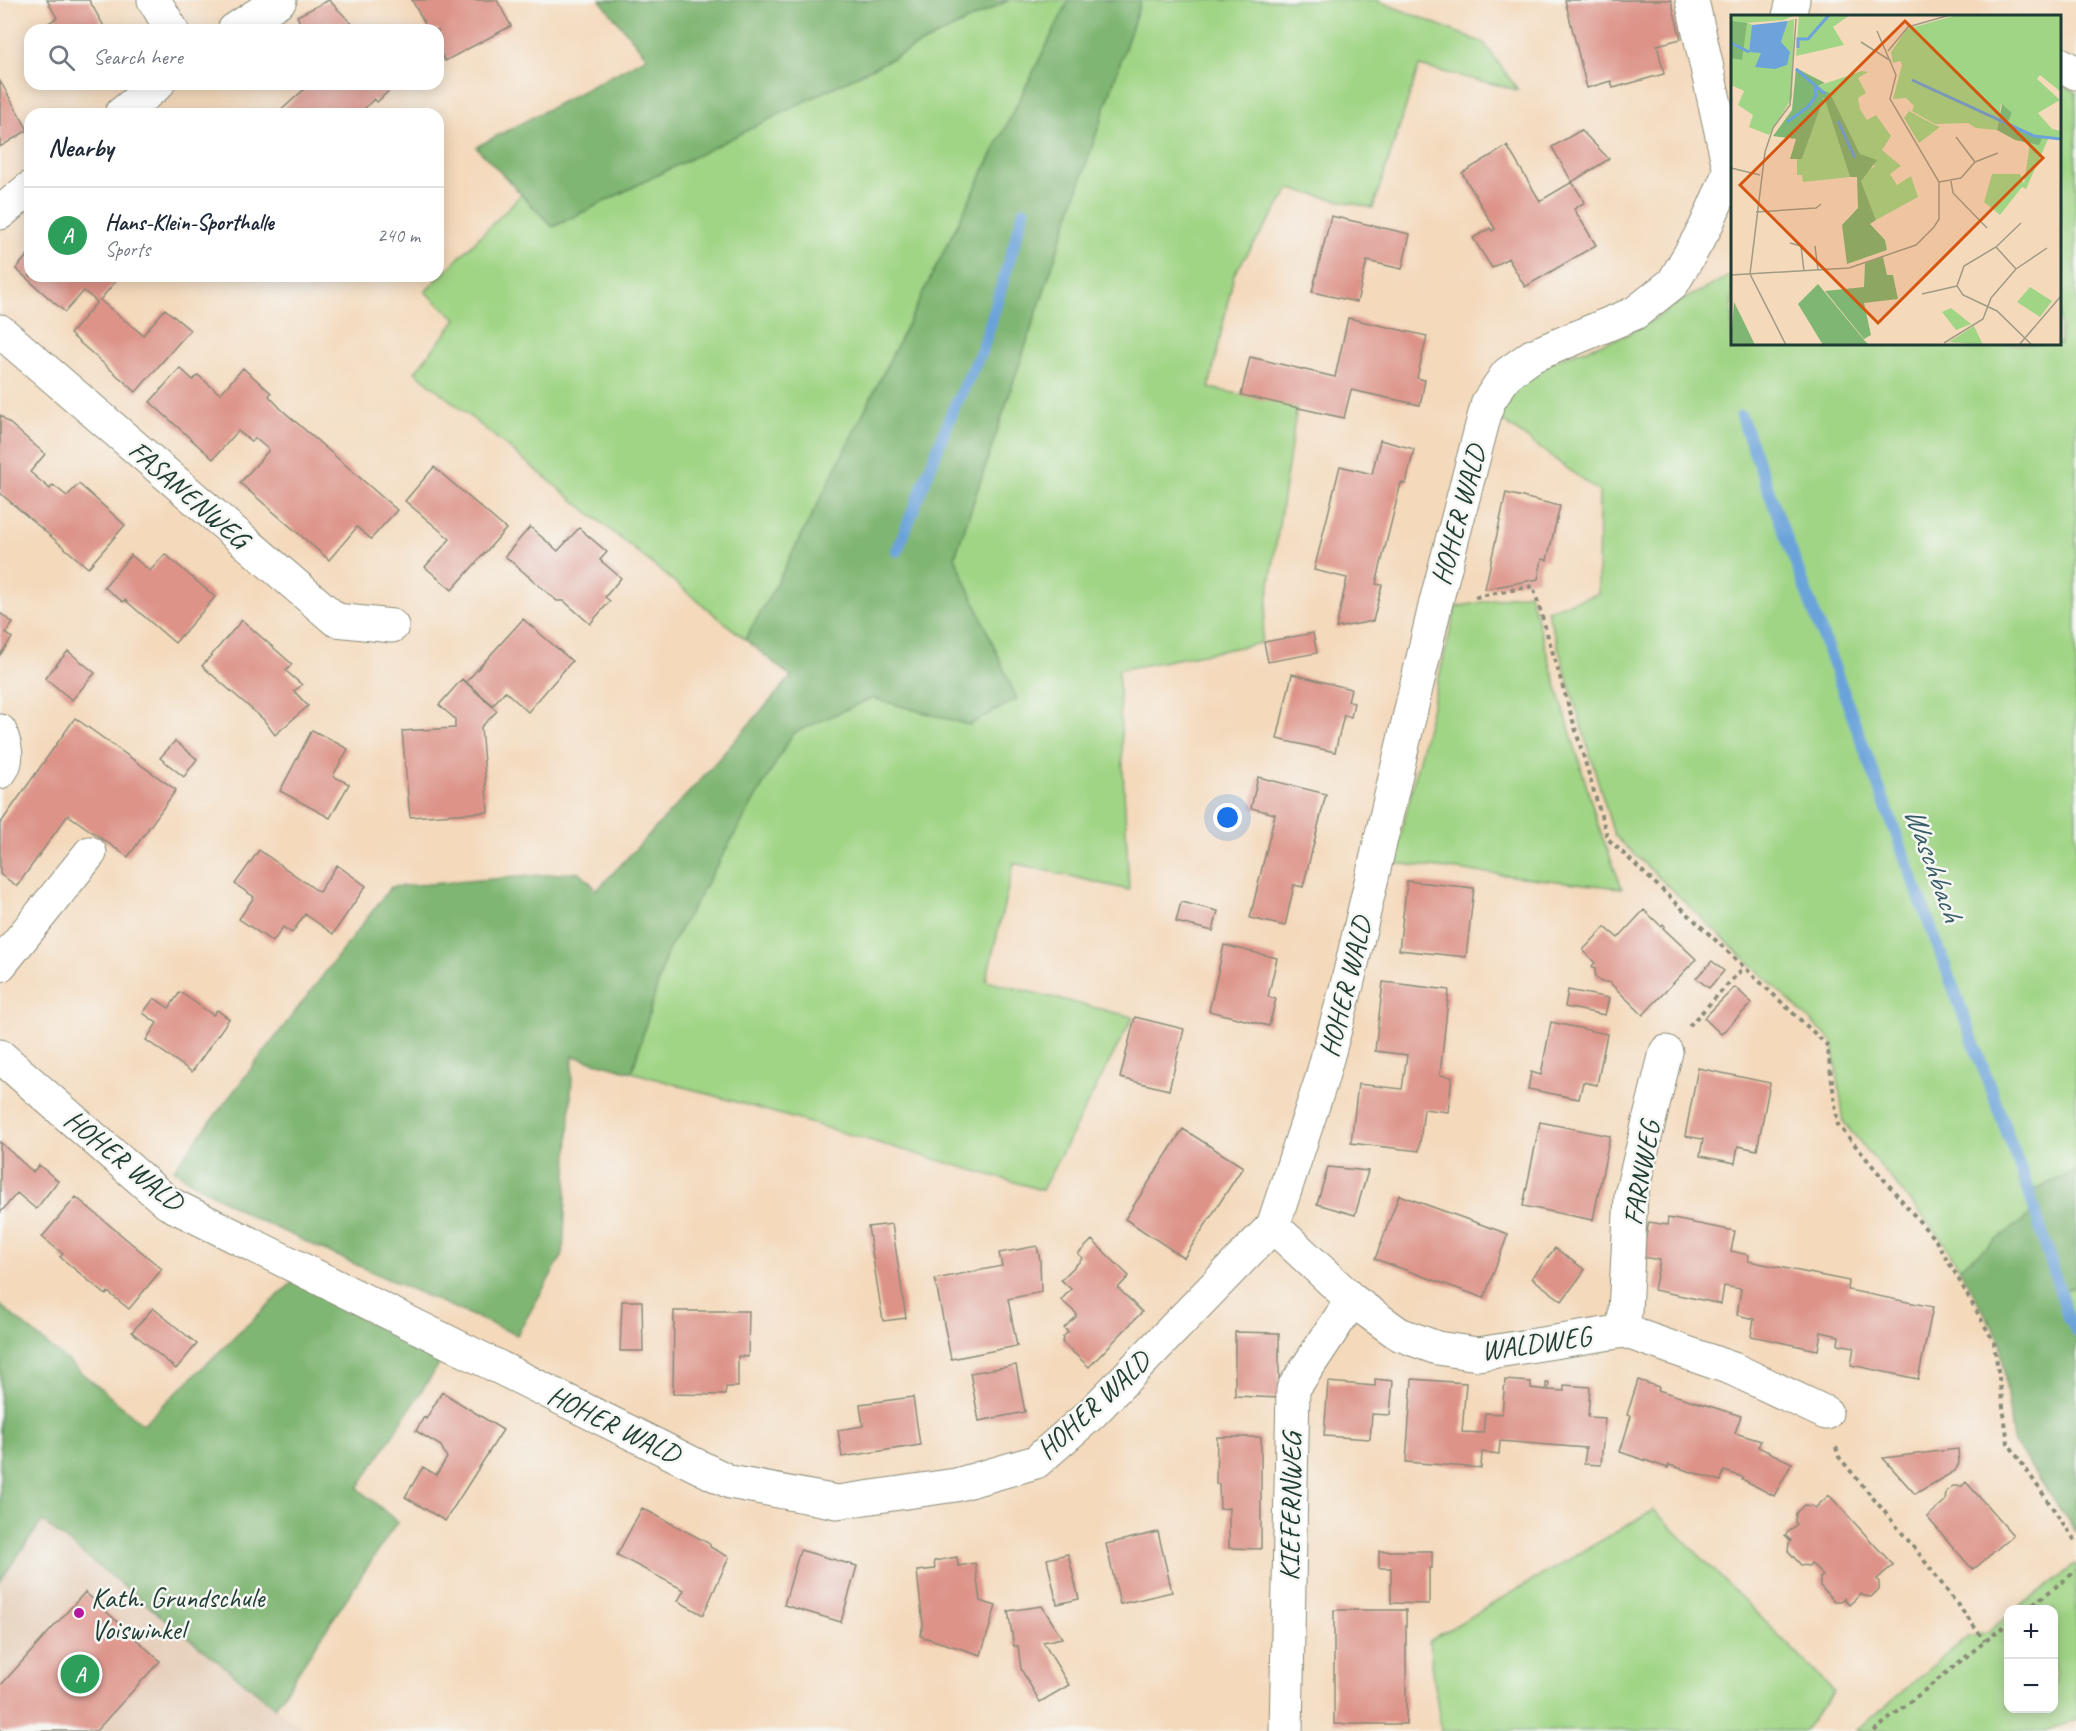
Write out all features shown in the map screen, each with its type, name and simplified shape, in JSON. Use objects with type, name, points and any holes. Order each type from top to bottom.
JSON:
[{"type":"street","points":[[154,0],[168,24]]},
{"type":"street","points":[[243,24],[280,0]]},
{"type":"street","points":[[1692,0],[1731,169]]},
{"type":"street","points":[[1789,15],[1793,0]]},
{"type":"street","points":[[2061,65],[2076,73]]},
{"type":"street","points":[[128,108],[151,90]]},
{"type":"street","name":"HOHER WALD","points":[[0,1056],[168,1203],[730,1482],[837,1502],[956,1485],[1036,1462],[1091,1414],[1273,1226],[1321,1081],[1347,985],[1436,602],[1488,402],[1508,374],[1532,356],[1635,313],[1673,283],[1705,228],[1731,169]]},
{"type":"street","points":[[0,213],[24,193]]},
{"type":"street","name":"FASANENWEG","points":[[0,331],[336,620],[392,626]]},
{"type":"street","points":[[0,731],[6,747],[5,766],[0,772]]},
{"type":"street","points":[[0,965],[90,853]]},
{"type":"street","name":"FARNWEG","points":[[1624,1331],[1631,1195],[1666,1052]]},
{"type":"street","name":"WALDWEG","points":[[1273,1226],[1352,1300],[1399,1334],[1437,1348],[1478,1354],[1624,1331],[1733,1369],[1826,1413]]},
{"type":"street","name":"KIEFERNWEG","points":[[1286,1731],[1293,1389],[1352,1300]]},
{"type":"path","points":[[1436,602],[1533,586],[1608,839],[1827,1046],[1838,1125],[1936,1241],[1954,1270],[1994,1342],[2008,1443],[2076,1542]]},
{"type":"path","points":[[1666,1052],[1744,967]]},
{"type":"path","points":[[1826,1413],[1839,1457],[1917,1551],[1985,1641]]},
{"type":"path","points":[[2032,1605],[2076,1571]]},
{"type":"path","points":[[1874,1731],[2004,1626]]},
{"type":"shaded area","name":"Kath. Grundschule Voiswinkel","points":[[41,1520],[306,1731],[0,1731],[0,1581]]},
{"type":"green space","points":[[600,0],[1009,0],[553,227],[476,147],[647,57]]},
{"type":"green space","points":[[1009,0],[1069,0],[825,490],[745,639],[415,372],[457,319],[425,292],[435,282],[444,282],[444,273],[521,195],[553,227]]},
{"type":"green space","points":[[1069,0],[1141,0],[955,557],[1017,699],[969,725],[872,698],[793,733],[667,952],[632,1072],[573,1056],[563,1254],[517,1335],[250,1216],[185,1178],[174,1169],[391,887],[580,872],[597,890],[693,788],[791,677],[745,639],[825,490]]},
{"type":"green space","points":[[1141,0],[1376,0],[1484,43],[1518,90],[1419,66],[1373,208],[1290,189],[1234,274],[1209,388],[1297,406],[1261,643],[1118,670],[1129,890],[1014,863],[986,981],[1133,1017],[1042,1190],[632,1072],[667,952],[793,733],[872,698],[969,725],[1016,699],[955,557]]},
{"type":"green space","points":[[2061,84],[2076,92],[2076,1171],[2029,1192],[2034,1212],[1959,1268],[1941,1238],[1844,1123],[1833,1042],[1614,835],[1547,610],[1598,594],[1599,492],[1499,418],[1522,377],[1548,362],[1624,336],[1677,303],[1731,276],[1731,345],[2061,345]]},
{"type":"green space","points":[[1529,593],[1599,828],[1622,888],[1394,863],[1456,607]]},
{"type":"green space","points":[[2076,1171],[2076,1285],[2060,1291],[2068,1317],[2076,1331],[2076,1532],[2013,1441],[2000,1340],[1959,1268],[2034,1212],[2029,1192]]},
{"type":"green space","points":[[297,1278],[447,1352],[358,1488],[397,1522],[275,1707],[42,1521],[0,1581],[0,1305],[143,1424]]},
{"type":"green space","points":[[2076,1285],[2076,1331],[2068,1317],[2060,1291]]},
{"type":"green space","points":[[1654,1510],[1834,1691],[1804,1731],[1441,1731],[1429,1641]]},
{"type":"green space","points":[[2076,1564],[2076,1720],[2046,1731],[1856,1731],[1968,1636],[1987,1632],[2004,1619],[2004,1713],[2058,1713],[2058,1605],[2022,1605]]},
{"type":"building","points":[[47,0],[89,0],[103,24],[46,24],[57,18]]},
{"type":"building","points":[[329,0],[352,24],[300,24],[297,16]]},
{"type":"building","points":[[412,0],[497,0],[511,26],[445,61],[444,24],[425,24]]},
{"type":"building","points":[[1565,0],[1671,0],[1681,39],[1657,45],[1664,74],[1613,88],[1611,81],[1587,88]]},
{"type":"building","points":[[0,81],[24,123],[24,132],[0,147]]},
{"type":"building","points":[[303,90],[390,90],[377,102],[374,99],[365,108],[284,108]]},
{"type":"building","points":[[1581,130],[1609,159],[1572,182],[1552,147]]},
{"type":"building","points":[[1507,146],[1540,201],[1572,182],[1585,202],[1574,209],[1596,245],[1525,287],[1508,258],[1492,268],[1473,238],[1490,228],[1492,231],[1495,229],[1462,173]]},
{"type":"building","points":[[1331,216],[1410,234],[1402,269],[1367,261],[1357,302],[1312,292]]},
{"type":"building","points":[[24,259],[24,276],[16,269]]},
{"type":"building","points":[[31,282],[115,282],[100,300],[143,335],[165,309],[190,330],[136,392],[70,334],[97,302],[84,291],[65,312]]},
{"type":"building","points":[[1348,318],[1427,336],[1417,378],[1425,380],[1420,405],[1351,390],[1344,418],[1241,395],[1250,357],[1335,377]]},
{"type":"building","points":[[180,368],[193,380],[198,375],[220,394],[243,368],[271,393],[269,396],[281,409],[397,510],[371,539],[357,527],[329,560],[240,483],[269,450],[255,438],[252,442],[238,431],[213,459],[150,402]]},
{"type":"building","points":[[0,415],[45,454],[30,472],[50,489],[53,485],[67,496],[79,484],[125,525],[88,568],[0,493]]},
{"type":"building","points":[[1380,440],[1414,449],[1406,484],[1401,483],[1376,584],[1382,585],[1373,621],[1336,628],[1347,578],[1314,570],[1340,466],[1372,474]]},
{"type":"building","points":[[434,467],[506,529],[452,590],[425,567],[450,539],[405,501]]},
{"type":"building","points":[[1506,493],[1560,506],[1547,560],[1542,559],[1538,579],[1485,589]]},
{"type":"building","points":[[530,527],[558,551],[579,528],[607,552],[600,560],[621,578],[605,597],[610,601],[590,624],[564,601],[557,601],[505,556]]},
{"type":"building","points":[[165,554],[215,597],[175,643],[125,600],[123,602],[104,587],[131,555],[150,571]]},
{"type":"building","points":[[0,613],[13,623],[6,633],[12,638],[0,655]]},
{"type":"building","points":[[523,619],[572,661],[528,712],[505,691],[493,705],[466,682]]},
{"type":"building","points":[[242,620],[292,664],[286,671],[302,685],[294,691],[308,706],[275,735],[263,719],[202,666]]},
{"type":"building","points":[[1313,633],[1317,653],[1268,662],[1264,642]]},
{"type":"building","points":[[68,651],[95,673],[72,700],[45,678]]},
{"type":"building","points":[[1292,674],[1351,689],[1348,701],[1354,703],[1351,717],[1344,715],[1335,752],[1277,739]]},
{"type":"building","points":[[462,679],[497,711],[481,727],[488,812],[410,817],[402,731],[455,728],[455,719],[439,705]]},
{"type":"building","points":[[75,718],[176,790],[128,857],[68,815],[17,886],[0,874],[0,824]]},
{"type":"building","points":[[312,730],[348,749],[333,776],[349,784],[330,818],[280,791]]},
{"type":"building","points":[[175,741],[197,759],[184,777],[160,758]]},
{"type":"building","points":[[1258,777],[1326,794],[1303,887],[1294,885],[1285,926],[1250,918],[1275,814],[1251,808]]},
{"type":"building","points":[[259,850],[319,892],[337,865],[366,886],[333,934],[305,914],[292,933],[283,927],[273,942],[239,919],[254,897],[235,884]]},
{"type":"building","points":[[1407,881],[1474,888],[1466,957],[1399,950]]},
{"type":"building","points":[[1181,902],[1218,911],[1213,931],[1176,922]]},
{"type":"building","points":[[1644,910],[1661,926],[1663,924],[1665,926],[1663,928],[1696,959],[1643,1015],[1609,982],[1601,982],[1595,977],[1595,969],[1592,966],[1595,963],[1583,950],[1605,927],[1618,938]]},
{"type":"building","points":[[1224,945],[1277,958],[1268,997],[1276,999],[1269,1026],[1209,1011]]},
{"type":"building","points":[[1712,961],[1724,971],[1709,988],[1696,978]]},
{"type":"building","points":[[1383,982],[1449,990],[1440,1075],[1452,1077],[1448,1112],[1424,1109],[1419,1151],[1351,1143],[1358,1084],[1402,1089],[1407,1055],[1375,1051]]},
{"type":"building","points":[[1735,987],[1752,1003],[1721,1034],[1704,1018]]},
{"type":"building","points":[[1568,990],[1609,998],[1605,1015],[1565,1007]]},
{"type":"building","points":[[180,992],[213,1015],[217,1010],[229,1019],[192,1072],[146,1040],[157,1023],[143,1013],[154,998],[169,1008]]},
{"type":"building","points":[[1135,1017],[1184,1029],[1169,1090],[1120,1078]]},
{"type":"building","points":[[1551,1022],[1607,1034],[1597,1085],[1583,1082],[1579,1099],[1528,1089],[1531,1072],[1541,1075]]},
{"type":"building","points":[[1698,1068],[1770,1083],[1757,1150],[1738,1146],[1735,1163],[1700,1156],[1703,1139],[1685,1136]]},
{"type":"building","points":[[1540,1122],[1610,1136],[1593,1220],[1523,1206]]},
{"type":"building","points":[[1183,1129],[1243,1167],[1184,1258],[1125,1219]]},
{"type":"building","points":[[0,1142],[33,1172],[39,1165],[58,1181],[36,1209],[17,1193],[0,1213]]},
{"type":"building","points":[[1328,1167],[1368,1171],[1355,1215],[1317,1204]]},
{"type":"building","points":[[1399,1195],[1508,1234],[1484,1298],[1375,1259]]},
{"type":"building","points":[[76,1197],[162,1269],[129,1309],[108,1292],[106,1295],[60,1257],[63,1254],[42,1237]]},
{"type":"building","points":[[1668,1218],[1735,1231],[1731,1251],[1749,1255],[1748,1261],[1849,1281],[1848,1290],[1933,1307],[1918,1379],[1851,1365],[1854,1347],[1838,1344],[1839,1336],[1821,1332],[1818,1350],[1751,1336],[1754,1319],[1737,1315],[1741,1289],[1724,1286],[1721,1304],[1654,1290],[1660,1260],[1642,1257],[1649,1222],[1667,1225]]},
{"type":"building","points":[[892,1224],[906,1318],[883,1321],[868,1227]]},
{"type":"building","points":[[1092,1240],[1129,1276],[1118,1288],[1142,1312],[1089,1367],[1062,1342],[1068,1332],[1064,1328],[1076,1317],[1076,1313],[1061,1300],[1071,1289],[1061,1280],[1083,1258],[1078,1254]]},
{"type":"building","points":[[1037,1246],[1041,1292],[1008,1299],[1017,1346],[951,1359],[935,1279],[1002,1266],[999,1253]]},
{"type":"building","points":[[1555,1248],[1585,1270],[1562,1301],[1532,1278]]},
{"type":"building","points":[[622,1301],[642,1301],[643,1351],[620,1351]]},
{"type":"building","points":[[153,1308],[197,1344],[176,1369],[132,1332]]},
{"type":"building","points":[[674,1311],[749,1311],[748,1357],[738,1356],[738,1387],[726,1387],[725,1395],[673,1394]]},
{"type":"building","points":[[1235,1332],[1279,1333],[1279,1398],[1235,1396]]},
{"type":"building","points":[[1016,1365],[1025,1412],[979,1421],[970,1373]]},
{"type":"building","points":[[1375,1379],[1393,1381],[1390,1415],[1372,1414],[1370,1439],[1324,1436],[1328,1382],[1375,1386]]},
{"type":"building","points":[[1412,1379],[1466,1383],[1462,1432],[1483,1433],[1485,1413],[1502,1414],[1505,1380],[1531,1382],[1531,1388],[1546,1390],[1546,1383],[1549,1383],[1548,1390],[1564,1391],[1564,1385],[1590,1387],[1588,1417],[1605,1418],[1601,1465],[1584,1464],[1586,1448],[1500,1441],[1499,1454],[1482,1452],[1481,1468],[1406,1462]]},
{"type":"building","points":[[1638,1380],[1659,1387],[1658,1390],[1741,1416],[1735,1433],[1761,1441],[1758,1447],[1792,1463],[1774,1496],[1742,1479],[1743,1477],[1724,1471],[1721,1481],[1669,1465],[1668,1468],[1620,1452],[1631,1416],[1627,1415]]},
{"type":"building","points":[[442,1392],[503,1430],[445,1521],[405,1497],[423,1467],[436,1475],[447,1458],[441,1446],[416,1431]]},
{"type":"building","points":[[913,1397],[920,1445],[842,1457],[838,1430],[863,1426],[860,1404]]},
{"type":"building","points":[[1217,1437],[1261,1437],[1261,1549],[1229,1548],[1229,1508],[1220,1509],[1219,1484],[1216,1484]]},
{"type":"building","points":[[1958,1449],[1959,1463],[1955,1471],[1915,1494],[1883,1458]]},
{"type":"building","points":[[1966,1482],[2013,1535],[1973,1570],[1927,1517],[1945,1501],[1946,1492],[1953,1486],[1962,1486]]},
{"type":"building","points":[[1829,1495],[1893,1565],[1877,1579],[1879,1589],[1871,1597],[1861,1594],[1849,1605],[1844,1598],[1841,1601],[1834,1601],[1820,1586],[1820,1578],[1823,1576],[1811,1563],[1809,1566],[1801,1565],[1788,1551],[1791,1541],[1785,1535],[1797,1524],[1795,1522],[1796,1513],[1804,1505],[1815,1508]]},
{"type":"building","points":[[642,1508],[710,1544],[710,1547],[729,1557],[703,1615],[678,1601],[684,1590],[617,1555]]},
{"type":"building","points":[[1158,1532],[1172,1592],[1120,1604],[1106,1544]]},
{"type":"building","points":[[800,1550],[857,1566],[841,1622],[784,1605]]},
{"type":"building","points":[[1379,1551],[1432,1551],[1432,1568],[1429,1568],[1429,1604],[1391,1603],[1391,1568],[1379,1568]]},
{"type":"building","points":[[1068,1554],[1079,1599],[1057,1604],[1047,1559]]},
{"type":"building","points":[[957,1557],[958,1566],[975,1563],[980,1601],[996,1606],[981,1655],[920,1636],[923,1625],[917,1571],[935,1569],[934,1561]]},
{"type":"building","points":[[85,1592],[160,1661],[96,1731],[0,1731],[0,1686]]},
{"type":"building","points":[[1042,1606],[1062,1638],[1043,1642],[1069,1685],[1040,1702],[1021,1669],[1018,1646],[1014,1646],[1008,1611]]},
{"type":"building","points":[[1334,1610],[1406,1610],[1406,1724],[1334,1724]]},
{"type":"waterway","points":[[897,551],[953,410],[983,348],[1024,211]]},
{"type":"waterway","name":"Waschbach","points":[[1741,416],[2029,1192],[2068,1317],[2076,1331]]},
{"type":"place","name":"Kath. Grundschule Voiswinkel","points":[[79,1613]]},
{"type":"place","name":"Hans-Klein-Sporthalle","points":[[80,1674]]}]
